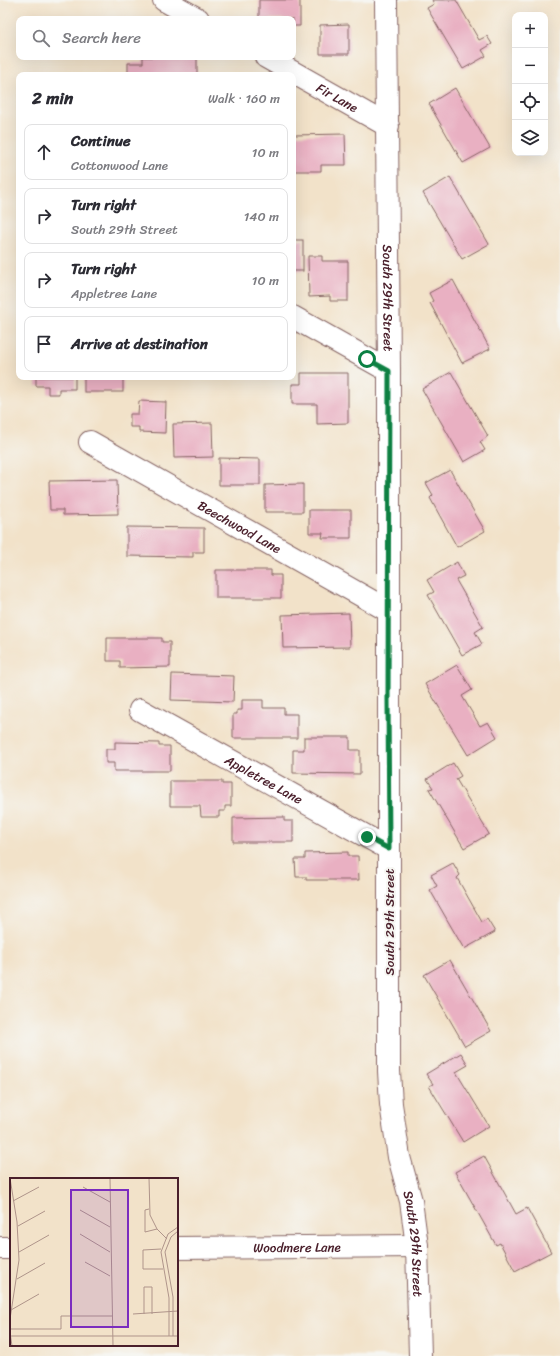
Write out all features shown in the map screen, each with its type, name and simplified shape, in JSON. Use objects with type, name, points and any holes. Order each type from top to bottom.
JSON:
[{"type":"street","points":[[164,0],[193,16]]},
{"type":"street","name":"South 29th Street","points":[[386,0],[389,371],[389,1071],[391,1104],[399,1157],[411,1201],[417,1246],[420,1356]]},
{"type":"street","name":"Fir Lane","points":[[271,60],[293,72]]},
{"type":"street","name":"Fir Lane","points":[[296,74],[388,126]]},
{"type":"street","points":[[296,319],[389,371]]},
{"type":"street","name":"Beechwood Lane","points":[[90,442],[389,611]]},
{"type":"street","name":"Appletree Lane","points":[[140,710],[389,849]]},
{"type":"street","name":"Woodmere Lane","points":[[178,1248],[417,1246]]},
{"type":"building","points":[[259,0],[300,0],[300,26],[296,26],[296,16],[259,16]]},
{"type":"building","points":[[432,0],[456,0],[479,40],[487,36],[492,44],[482,50],[486,56],[463,69],[427,8],[434,4]]},
{"type":"building","points":[[349,24],[349,54],[320,54],[320,25]]},
{"type":"building","points":[[143,60],[197,60],[197,72],[128,72],[128,63],[143,63]]},
{"type":"building","points":[[455,88],[490,148],[463,163],[429,104]]},
{"type":"building","points":[[345,134],[346,165],[321,165],[321,171],[296,171],[296,135]]},
{"type":"building","points":[[450,177],[489,244],[462,259],[423,193]]},
{"type":"building","points":[[296,240],[303,240],[303,271],[296,271]]},
{"type":"building","points":[[308,256],[322,256],[322,261],[348,261],[348,301],[330,301],[330,296],[309,297]]},
{"type":"building","points":[[453,280],[490,349],[462,363],[430,303],[433,301],[429,293]]},
{"type":"building","points":[[451,372],[488,436],[480,442],[485,450],[464,462],[422,389]]},
{"type":"building","points":[[301,373],[348,373],[348,423],[317,424],[317,404],[292,404],[292,384],[301,384]]},
{"type":"building","points":[[36,380],[75,380],[75,389],[59,389],[59,394],[48,394],[48,386],[36,386]]},
{"type":"building","points":[[84,380],[123,380],[123,392],[84,392]]},
{"type":"building","points":[[139,401],[166,402],[165,433],[139,432],[139,427],[130,427],[130,414],[138,414]]},
{"type":"building","points":[[212,423],[213,457],[174,458],[173,424]]},
{"type":"building","points":[[219,458],[260,459],[260,485],[219,485]]},
{"type":"building","points":[[450,470],[485,531],[457,547],[430,498],[433,495],[426,483]]},
{"type":"building","points":[[117,480],[118,514],[63,515],[63,510],[50,510],[49,481]]},
{"type":"building","points":[[303,484],[303,512],[265,512],[265,485]]},
{"type":"building","points":[[309,510],[351,510],[351,538],[322,538],[323,533],[309,533]]},
{"type":"building","points":[[127,527],[204,528],[204,552],[193,552],[193,557],[127,556]]},
{"type":"building","points":[[457,562],[464,576],[456,580],[483,627],[475,632],[482,644],[462,655],[428,595],[434,592],[427,580]]},
{"type":"building","points":[[216,570],[271,570],[271,575],[281,575],[281,598],[216,598]]},
{"type":"building","points":[[349,613],[350,647],[283,648],[282,615]]},
{"type":"building","points":[[107,638],[162,638],[162,642],[170,642],[170,667],[120,668],[120,661],[107,661]]},
{"type":"building","points":[[457,665],[472,690],[462,696],[480,726],[488,722],[497,737],[468,755],[425,684]]},
{"type":"building","points":[[172,674],[234,676],[233,702],[171,700]]},
{"type":"building","points":[[242,700],[263,700],[263,708],[284,708],[284,714],[297,714],[297,738],[233,738],[233,714],[237,714],[237,710],[242,710]]},
{"type":"building","points":[[304,737],[350,737],[350,750],[360,750],[360,774],[293,773],[293,750],[304,750]]},
{"type":"building","points":[[115,742],[159,743],[159,746],[170,746],[170,771],[114,771],[114,763],[106,763],[106,749],[115,749]]},
{"type":"building","points":[[453,763],[461,776],[456,779],[489,834],[464,848],[429,789],[433,788],[427,779]]},
{"type":"building","points":[[170,781],[222,781],[222,784],[231,784],[231,806],[225,806],[225,811],[219,811],[219,817],[201,817],[200,806],[170,806]]},
{"type":"building","points":[[284,817],[284,821],[293,821],[293,842],[233,842],[233,818]]},
{"type":"building","points":[[348,852],[348,856],[358,856],[359,880],[306,880],[306,877],[296,877],[295,859],[305,859],[305,853]]},
{"type":"building","points":[[453,863],[460,875],[457,878],[482,922],[487,919],[495,932],[464,949],[430,890],[437,886],[431,875]]},
{"type":"building","points":[[450,960],[491,1031],[465,1046],[424,975]]},
{"type":"building","points":[[461,1053],[468,1065],[456,1072],[489,1126],[463,1142],[429,1086],[433,1084],[426,1074]]},
{"type":"building","points":[[484,1156],[516,1214],[527,1208],[551,1252],[515,1271],[500,1243],[496,1245],[455,1172]]},
{"type":"route","points":[[367,359],[389,371],[389,849],[367,837]]}]
